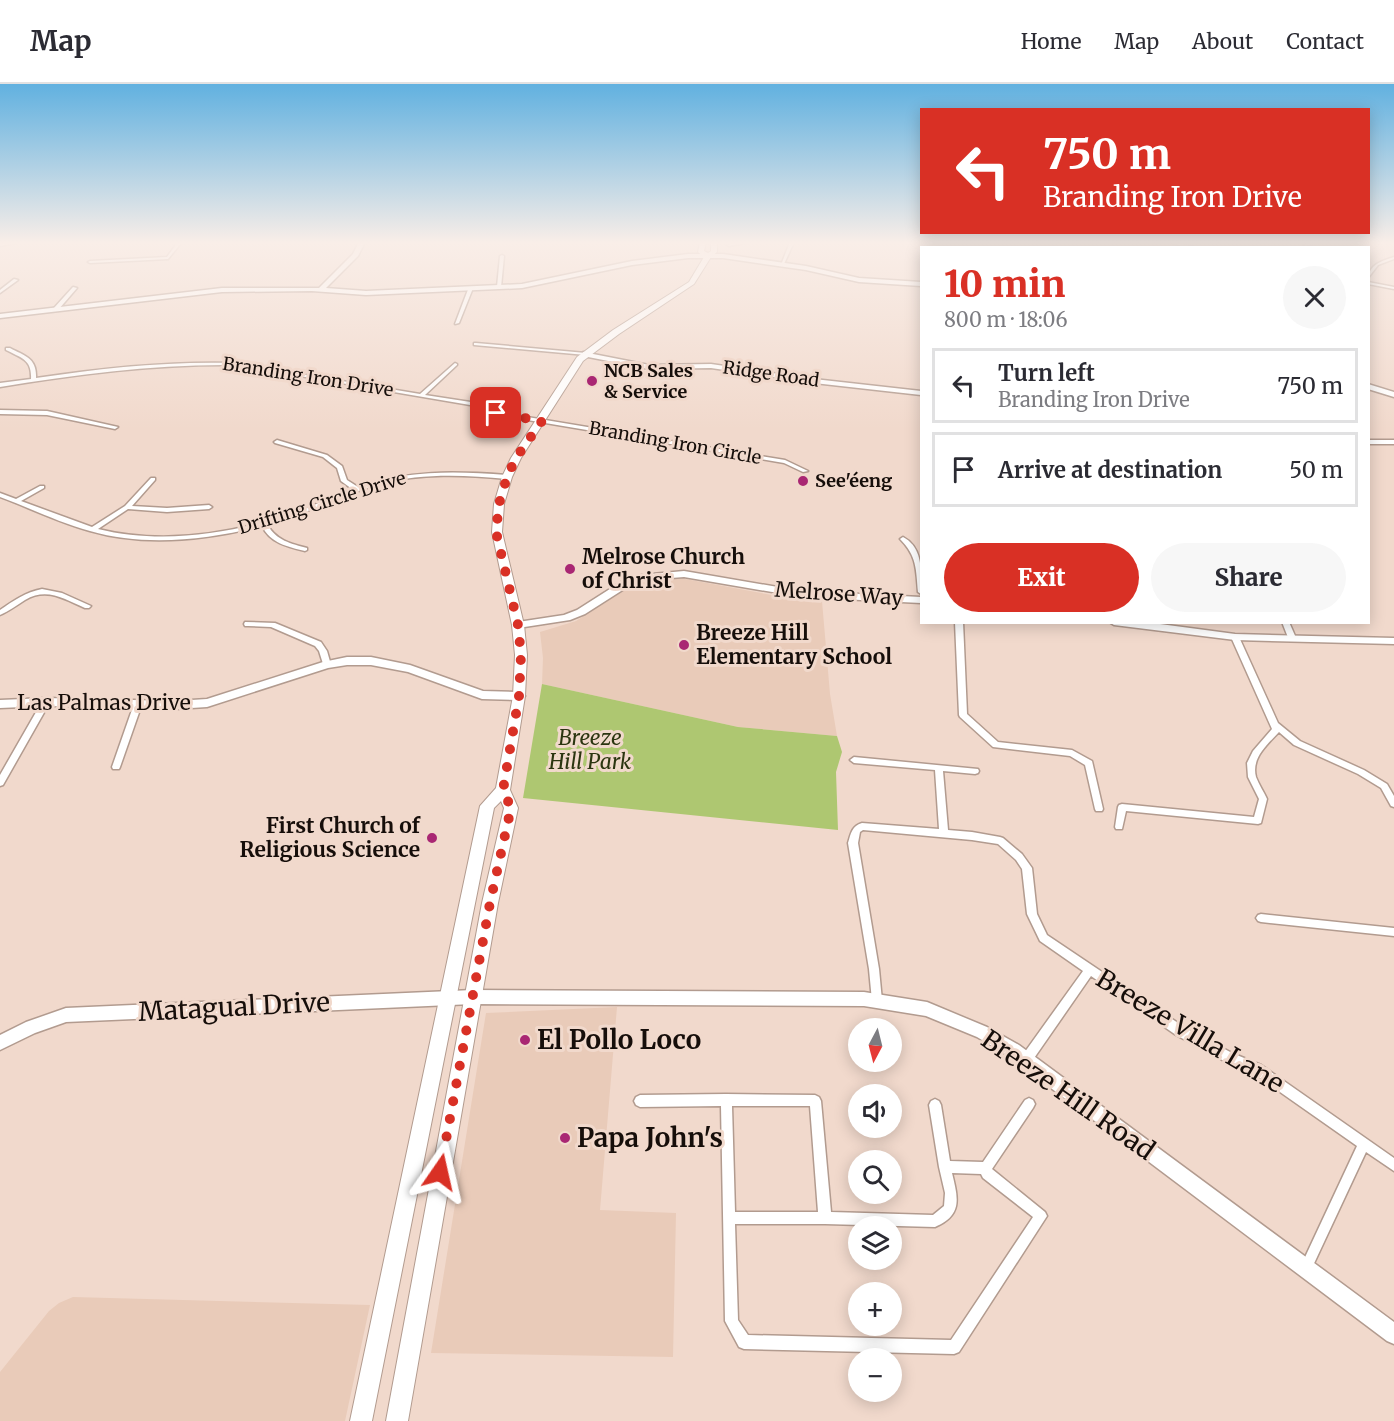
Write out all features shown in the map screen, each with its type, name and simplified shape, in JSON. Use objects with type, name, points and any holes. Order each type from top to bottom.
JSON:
[{"type":"main road","points":[[397,1421],[473,997],[511,808],[503,790],[519,696],[521,655],[518,625],[496,532],[499,504],[507,477],[516,458],[580,359],[660,304]]},
{"type":"main road","points":[[361,1421],[487,806],[503,790]]},
{"type":"street","points":[[56,309],[60,304]]},
{"type":"street","points":[[0,316],[96,304]]},
{"type":"street","points":[[457,323],[464,304]]},
{"type":"street","points":[[476,344],[586,354]]},
{"type":"street","points":[[8,350],[32,362],[35,369],[33,380]]},
{"type":"street","name":"Ridge Road","points":[[586,354],[650,367],[711,366],[920,393]]},
{"type":"street","name":"Branding Iron Drive","points":[[0,385],[114,368],[204,362],[250,366],[422,395],[477,405],[503,414],[542,421]]},
{"type":"street","points":[[422,395],[455,364]]},
{"type":"street","points":[[1370,387],[1394,394]]},
{"type":"street","points":[[0,412],[47,412],[115,427]]},
{"type":"street","name":"Branding Iron Circle","points":[[542,421],[785,462],[805,471]]},
{"type":"street","points":[[277,442],[330,459],[340,468],[345,484],[356,489]]},
{"type":"street","points":[[1370,442],[1394,442]]},
{"type":"street","name":"Drifting Circle Drive","points":[[0,495],[92,530],[132,537],[174,537],[208,534],[264,524],[320,505],[356,489],[391,479],[430,473],[507,477]]},
{"type":"street","points":[[92,530],[127,507],[153,479]]},
{"type":"street","points":[[16,501],[42,488]]},
{"type":"street","points":[[127,507],[167,510],[209,507]]},
{"type":"street","points":[[264,524],[265,529],[278,540],[305,549]]},
{"type":"street","points":[[903,539],[911,544],[916,555],[920,585]]},
{"type":"street","name":"Melrose Way","points":[[518,625],[566,618],[581,612],[628,582],[668,573],[801,594],[920,600]]},
{"type":"street","points":[[0,613],[30,592],[40,589],[87,606]]},
{"type":"street","points":[[248,624],[272,625],[318,644],[323,651],[327,665]]},
{"type":"street","points":[[959,624],[963,715],[996,745],[1072,753],[1089,763],[1099,809]]},
{"type":"street","points":[[1130,624],[1235,637],[1394,641]]},
{"type":"street","points":[[1286,624],[1292,638]]},
{"type":"street","points":[[1119,827],[1122,807],[1258,821],[1263,799],[1252,777],[1251,763],[1256,753],[1276,730],[1235,637]]},
{"type":"street","name":"Las Palmas Drive","points":[[0,704],[46,702],[176,705],[207,703],[327,665],[347,661],[371,661],[410,669],[482,695],[519,696]]},
{"type":"street","points":[[0,783],[46,702]]},
{"type":"street","points":[[116,767],[138,704]]},
{"type":"street","points":[[1275,725],[1297,743],[1361,772],[1384,786],[1394,804]]},
{"type":"street","points":[[854,760],[975,771]]},
{"type":"street","points":[[939,768],[944,833]]},
{"type":"street","name":"Breeze Villa Lane","points":[[877,1001],[874,969],[853,843],[856,830],[862,826],[944,833],[1000,841],[1019,857],[1027,868],[1032,914],[1043,938],[1180,1032],[1257,1069],[1394,1165]]},
{"type":"street","points":[[1261,918],[1394,932]]},
{"type":"street","points":[[1026,1060],[1089,971]]},
{"type":"street","name":"Matagual Drive","points":[[0,1044],[31,1027],[66,1014],[473,997]]},
{"type":"street","name":"Breeze Hill Road","points":[[473,997],[842,999],[877,1001],[927,1009],[982,1032],[1026,1060],[1394,1334]]},
{"type":"street","points":[[726,1100],[732,1321],[744,1342],[954,1347],[1041,1216],[987,1174],[986,1168],[1029,1104]]},
{"type":"street","points":[[640,1101],[815,1101],[825,1218]]},
{"type":"street","points":[[730,1218],[934,1221],[940,1219],[950,1209],[951,1193],[935,1105]]},
{"type":"street","points":[[1306,1268],[1364,1144]]},
{"type":"street","points":[[945,1167],[986,1168]]},
{"type":"shaded area","name":"Breeze Hill Elementary School","points":[[680,578],[799,600],[822,601],[830,694],[837,736],[738,727],[542,684],[543,658],[540,632],[576,621],[632,585]]},
{"type":"shaded area","points":[[617,1007],[600,1210],[676,1213],[673,1357],[431,1353],[486,1013]]},
{"type":"shaded area","points":[[73,1297],[370,1305],[345,1421],[0,1421],[0,1372],[49,1311],[59,1303]]},
{"type":"green space","name":"Breeze Hill Park","points":[[542,684],[738,727],[837,736],[842,752],[836,772],[838,830],[523,798]]},
{"type":"place","name":"NCB Sales & Service","points":[[592,381]]},
{"type":"place","name":"See'éeng","points":[[803,481]]},
{"type":"place","name":"Melrose Church of Christ","points":[[570,569]]},
{"type":"place","name":"Breeze Hill Elementary School","points":[[684,645]]},
{"type":"place","name":"First Church of Religious Science","points":[[432,838]]},
{"type":"place","name":"El Pollo Loco","points":[[525,1040]]},
{"type":"place","name":"Papa John's","points":[[565,1138]]},
{"type":"route","points":[[440,1172],[490,903],[511,808],[503,790],[519,696],[521,655],[518,625],[496,532],[499,504],[507,477],[516,458],[542,421],[496,413]]}]
